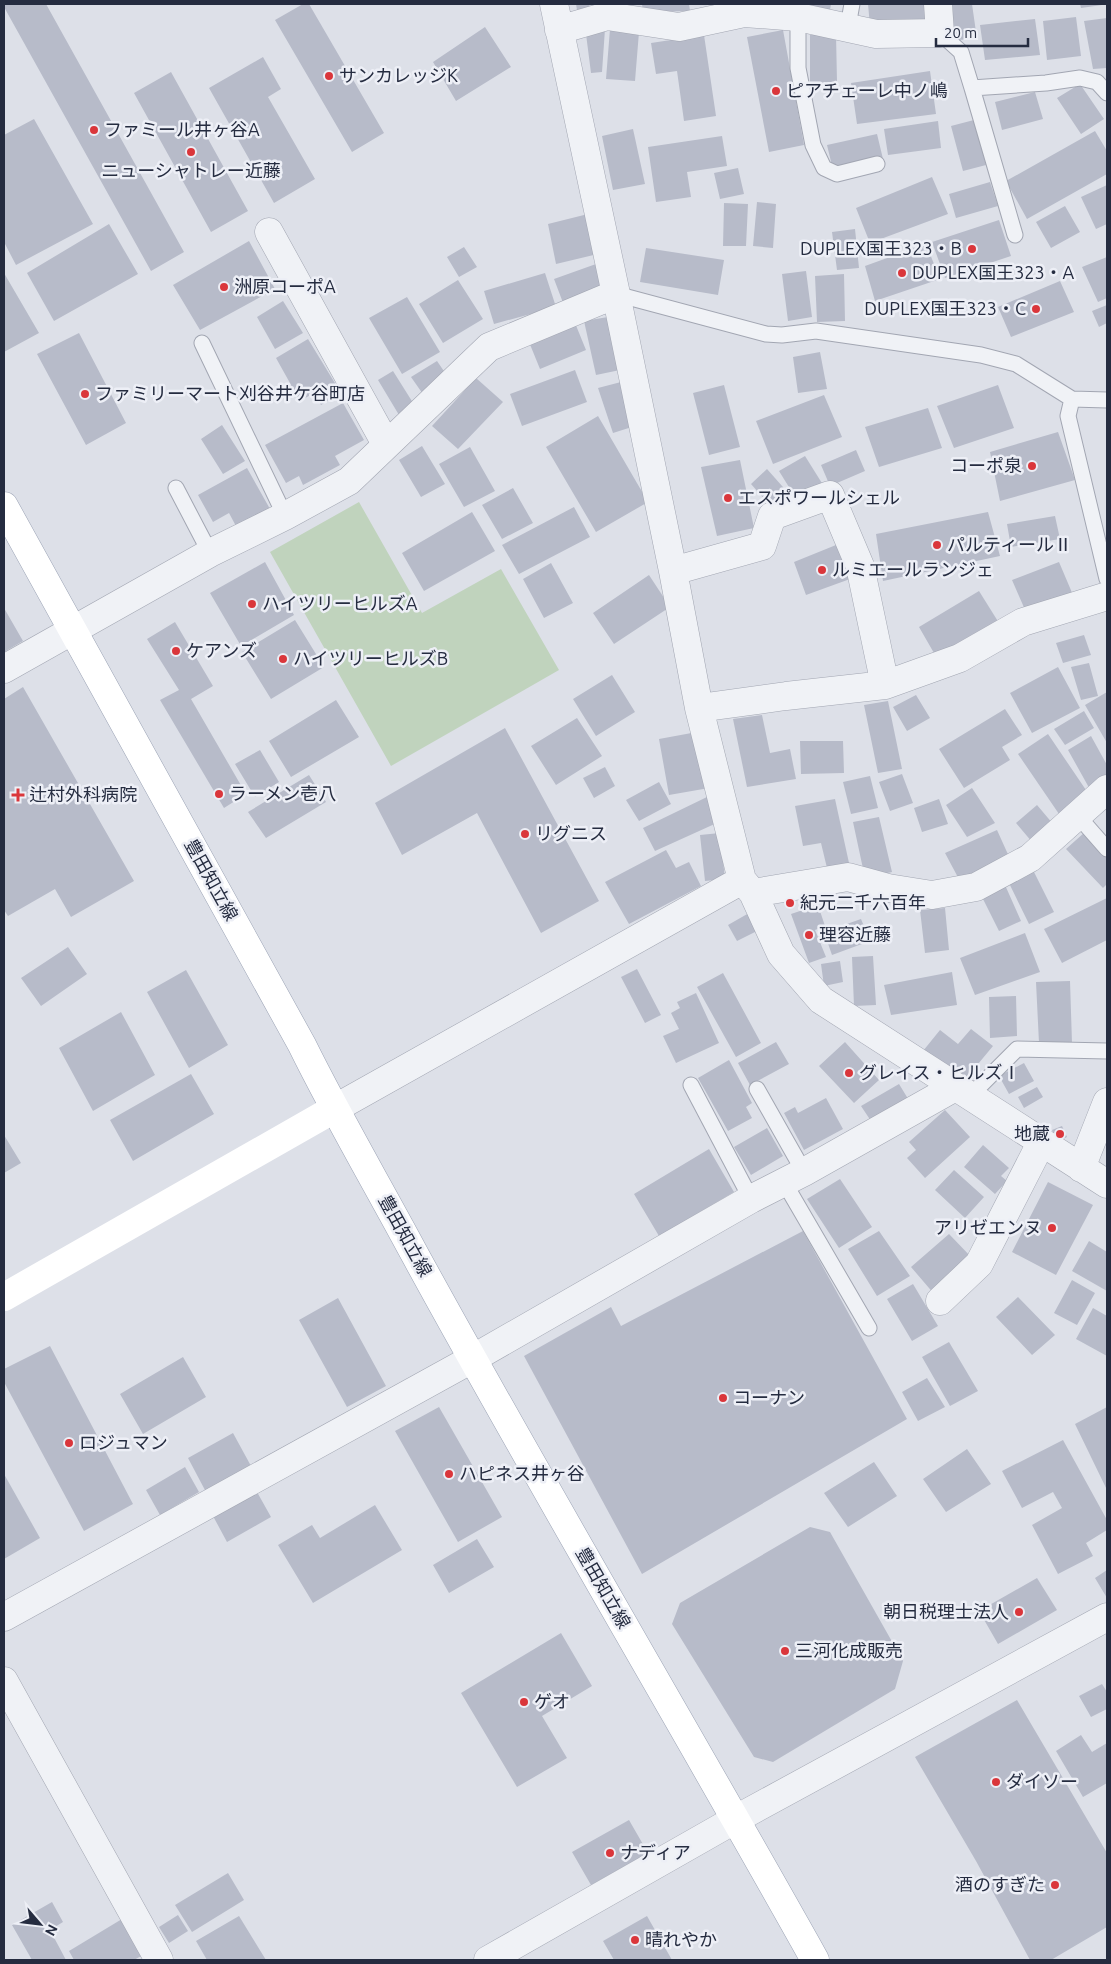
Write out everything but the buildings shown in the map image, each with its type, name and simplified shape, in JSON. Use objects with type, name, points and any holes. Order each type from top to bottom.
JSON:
[{"type":"main road","name":"豊田知立線","points":[[4,506],[302,1045],[334,1109],[359,1151],[472,1359],[736,1819],[814,1960]]},
{"type":"main road","points":[[4,1297],[334,1109]]},
{"type":"street","points":[[938,4],[940,33],[876,34],[850,15],[798,17],[744,13],[679,27],[607,16],[557,17],[673,571],[698,708],[748,887],[781,954],[821,1000],[1107,1184]]},
{"type":"street","points":[[268,232],[386,444]]},
{"type":"street","points":[[4,670],[210,552],[284,516],[349,481],[489,347],[616,294]]},
{"type":"street","points":[[673,571],[762,546],[772,516],[830,495],[860,566],[885,685]]},
{"type":"street","points":[[698,708],[885,685],[960,658],[1023,622],[1107,596]]},
{"type":"street","points":[[334,1109],[748,887],[848,877],[888,888],[932,895],[976,887],[1030,858],[1107,789]]},
{"type":"street","points":[[4,1617],[472,1359],[751,1199],[962,1092]]},
{"type":"street","points":[[1081,1168],[1107,1102]]},
{"type":"street","points":[[940,1301],[979,1264],[1041,1143]]},
{"type":"street","points":[[488,1960],[736,1819],[1107,1617]]},
{"type":"street","points":[[4,1681],[159,1960]]},
{"type":"lane","points":[[798,17],[798,68],[814,145],[824,168],[837,174],[876,164]]},
{"type":"lane","points":[[940,33],[961,52],[1015,235]]},
{"type":"lane","points":[[972,88],[1046,83],[1080,78],[1097,82],[1107,93]]},
{"type":"lane","points":[[616,294],[766,334],[782,335],[816,331],[981,355],[1016,364],[1072,398],[1107,400]]},
{"type":"lane","points":[[202,343],[284,516]]},
{"type":"lane","points":[[1072,398],[1068,416],[1107,579]]},
{"type":"lane","points":[[176,488],[210,552]]},
{"type":"lane","points":[[1078,816],[1107,849]]},
{"type":"lane","points":[[962,1092],[1017,1049],[1107,1051]]},
{"type":"lane","points":[[691,1085],[751,1199]]},
{"type":"lane","points":[[757,1089],[794,1177],[869,1328]]},
{"type":"green space","points":[[359,502],[422,613],[501,569],[559,670],[391,766],[270,552]]},
{"type":"place","name":"サンカレッジK","points":[[329,76]]},
{"type":"place","name":"ピアチェーレ中ノ嶋","points":[[776,91]]},
{"type":"place","name":"ファミール井ヶ谷A","points":[[94,130]]},
{"type":"place","name":"ニューシャトレー近藤","points":[[191,152]]},
{"type":"place","name":"DUPLEX国王323・B","points":[[972,249]]},
{"type":"place","name":"DUPLEX国王323・A","points":[[902,273]]},
{"type":"place","name":"洲原コーポA","points":[[224,287]]},
{"type":"place","name":"DUPLEX国王323・C","points":[[1036,309]]},
{"type":"place","name":"ファミリーマート刈谷井ケ谷町店","points":[[85,394]]},
{"type":"place","name":"コーポ泉","points":[[1032,466]]},
{"type":"place","name":"エスポワールシェル","points":[[728,498]]},
{"type":"place","name":"パルティールⅡ","points":[[937,545]]},
{"type":"place","name":"ルミエールランジェ","points":[[822,570]]},
{"type":"place","name":"ハイツリーヒルズA","points":[[252,604]]},
{"type":"place","name":"ケアンズ","points":[[176,651]]},
{"type":"place","name":"ハイツリーヒルズB","points":[[283,659]]},
{"type":"place","name":"ラーメン壱八","points":[[219,794]]},
{"type":"place","name":"辻村外科病院","points":[[18,795]]},
{"type":"place","name":"リグニス","points":[[525,834]]},
{"type":"place","name":"紀元二千六百年","points":[[790,903]]},
{"type":"place","name":"理容近藤","points":[[809,935]]},
{"type":"place","name":"グレイス・ヒルズⅠ","points":[[849,1073]]},
{"type":"place","name":"地蔵","points":[[1060,1134]]},
{"type":"place","name":"アリゼエンヌ","points":[[1052,1228]]},
{"type":"place","name":"コーナン","points":[[723,1398]]},
{"type":"place","name":"ロジュマン","points":[[69,1443]]},
{"type":"place","name":"ハピネス井ヶ谷","points":[[449,1474]]},
{"type":"place","name":"朝日税理士法人","points":[[1019,1612]]},
{"type":"place","name":"三河化成販売","points":[[785,1651]]},
{"type":"place","name":"ゲオ","points":[[524,1702]]},
{"type":"place","name":"ダイソー","points":[[996,1782]]},
{"type":"place","name":"ナディア","points":[[610,1853]]},
{"type":"place","name":"酒のすぎた","points":[[1055,1885]]},
{"type":"place","name":"晴れやか","points":[[635,1940]]}]
